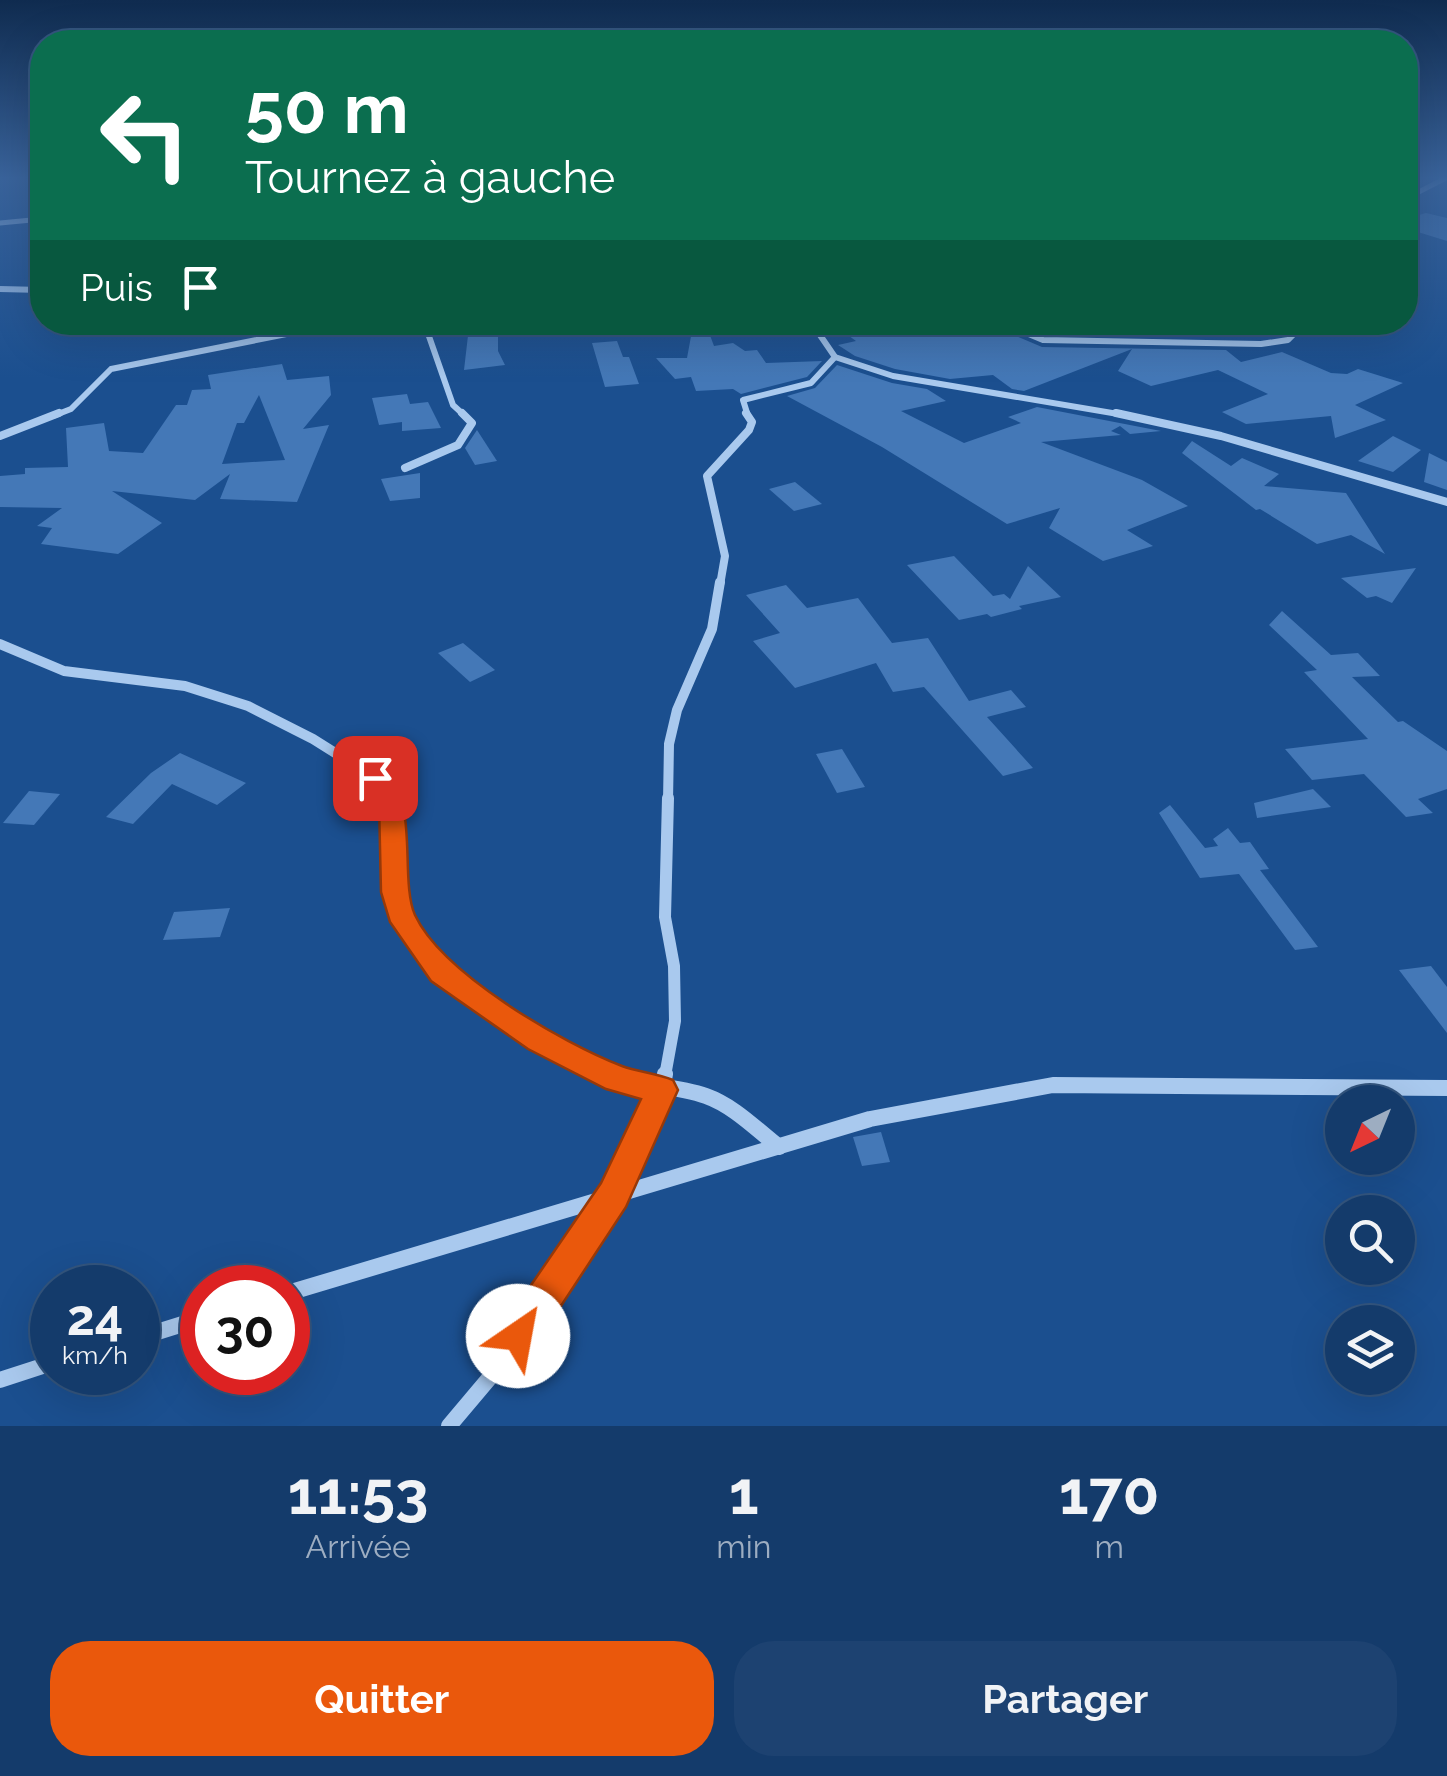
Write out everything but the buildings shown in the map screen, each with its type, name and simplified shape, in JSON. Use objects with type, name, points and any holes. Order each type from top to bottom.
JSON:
[{"type":"street","points":[[0,290],[30,290]]},
{"type":"street","points":[[0,436],[71,409],[111,369],[282,335]]},
{"type":"street","points":[[405,468],[458,445],[472,423],[453,405],[429,335]]},
{"type":"street","points":[[820,335],[834,357],[893,376],[1137,417],[1221,436],[1447,502]]},
{"type":"street","points":[[1030,335],[1042,340],[1261,344],[1288,340],[1293,335]]},
{"type":"street","points":[[449,1426],[497,1370],[613,1195],[662,1090],[675,1021],[674,966],[665,917],[668,744],[677,710],[712,628],[725,556],[708,476],[712,464],[750,430],[752,422],[743,408],[744,400],[810,383],[834,357]]},
{"type":"street","points":[[0,644],[35,664],[205,690],[270,716],[375,778],[387,790],[392,803],[394,892],[404,922],[442,973],[539,1040],[618,1079],[662,1090],[698,1093],[726,1107],[779,1147]]},
{"type":"street","points":[[310,1285],[870,1118],[1053,1085],[1447,1088]]},
{"type":"street","points":[[0,1380],[30,1370]]},
{"type":"route","points":[[375,778],[387,790],[392,803],[394,892],[404,922],[442,973],[539,1040],[618,1079],[662,1090],[613,1195],[518,1336]]}]
